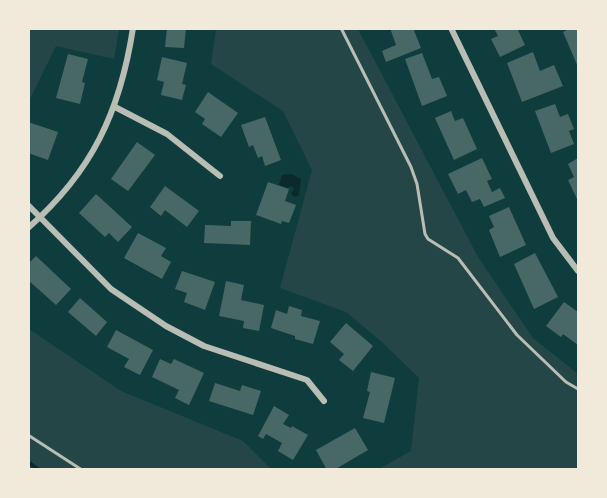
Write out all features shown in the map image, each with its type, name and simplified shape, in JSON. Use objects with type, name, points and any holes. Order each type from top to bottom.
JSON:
[{"type":"street","points":[[28,228],[41,217],[84,169],[115,107],[133,28]]},
{"type":"street","points":[[451,28],[553,238],[579,272]]},
{"type":"street","points":[[115,107],[166,134],[220,176]]},
{"type":"street","points":[[28,205],[111,289],[166,326],[204,346],[307,380],[324,401]]},
{"type":"lane","points":[[341,28],[411,166],[428,239],[458,258],[517,335],[566,382],[579,389]]},
{"type":"lane","points":[[28,435],[82,470]]},
{"type":"shaded area","points":[[29,28],[119,29],[114,59],[56,46],[29,97]]},
{"type":"shaded area","points":[[216,29],[358,29],[478,257],[533,338],[578,374],[578,469],[379,469],[411,451],[419,378],[383,343],[346,312],[280,288],[312,170],[283,111],[211,64]]},
{"type":"shaded area","points":[[291,174],[301,179],[299,195],[295,197],[291,194],[294,189],[292,186],[287,188],[279,185],[282,175]]},
{"type":"shaded area","points":[[29,329],[121,391],[243,441],[271,469],[29,470]]},
{"type":"building","points":[[167,28],[186,28],[184,48],[165,47]]},
{"type":"building","points":[[390,28],[413,28],[421,48],[386,62],[382,51],[396,45]]},
{"type":"building","points":[[494,28],[517,28],[525,45],[500,57],[491,39],[498,36]]},
{"type":"building","points":[[571,28],[578,28],[578,67],[563,32]]},
{"type":"building","points":[[533,52],[540,71],[554,65],[563,86],[522,102],[507,63]]},
{"type":"building","points":[[422,53],[432,79],[439,77],[447,96],[422,106],[405,59]]},
{"type":"building","points":[[68,54],[88,59],[82,82],[85,83],[80,104],[56,98]]},
{"type":"building","points":[[162,57],[187,63],[182,84],[186,85],[182,100],[161,95],[164,82],[157,80]]},
{"type":"building","points":[[208,92],[238,113],[221,137],[202,124],[205,119],[195,112]]},
{"type":"building","points":[[555,104],[560,117],[568,114],[574,129],[569,131],[574,144],[551,153],[535,111]]},
{"type":"building","points":[[451,111],[455,121],[463,118],[477,149],[454,160],[435,118]]},
{"type":"building","points":[[265,117],[281,160],[265,166],[262,156],[258,158],[253,145],[249,147],[241,125]]},
{"type":"building","points":[[28,122],[58,132],[48,160],[28,153]]},
{"type":"building","points":[[137,142],[155,155],[128,191],[111,179]]},
{"type":"building","points":[[482,158],[492,179],[487,181],[492,192],[500,188],[505,198],[484,207],[480,199],[472,202],[466,190],[458,194],[448,174]]},
{"type":"building","points":[[578,158],[577,199],[568,180],[574,177],[568,164]]},
{"type":"building","points":[[268,182],[289,189],[285,201],[296,205],[289,223],[282,221],[281,224],[256,215]]},
{"type":"building","points":[[165,186],[199,211],[187,227],[165,210],[161,216],[150,207]]},
{"type":"building","points":[[96,194],[132,227],[118,242],[109,233],[105,237],[79,213]]},
{"type":"building","points":[[509,207],[526,245],[500,257],[489,230],[494,227],[489,216]]},
{"type":"building","points":[[231,221],[251,221],[250,245],[204,243],[205,225],[231,226]]},
{"type":"building","points":[[138,233],[166,248],[161,256],[171,262],[162,279],[124,258]]},
{"type":"building","points":[[535,253],[558,297],[534,309],[514,264]]},
{"type":"building","points":[[36,256],[71,289],[56,305],[28,280],[28,264]]},
{"type":"building","points":[[182,271],[215,282],[205,310],[184,302],[187,293],[175,289]]},
{"type":"building","points":[[226,281],[244,285],[241,300],[264,305],[259,331],[243,328],[244,321],[219,316]]},
{"type":"building","points":[[80,298],[107,322],[96,336],[68,312]]},
{"type":"building","points":[[564,302],[578,312],[578,345],[563,334],[561,337],[546,326]]},
{"type":"building","points":[[289,306],[302,310],[301,316],[320,321],[313,344],[271,328],[276,310],[287,314]]},
{"type":"building","points":[[346,323],[373,346],[353,371],[339,360],[344,354],[330,342]]},
{"type":"building","points":[[116,330],[153,350],[140,375],[124,367],[129,359],[107,347]]},
{"type":"building","points":[[160,359],[171,364],[174,359],[204,373],[189,405],[175,398],[179,390],[152,377]]},
{"type":"building","points":[[371,372],[395,378],[384,423],[363,418],[370,392],[367,391]]},
{"type":"building","points":[[215,383],[240,391],[242,385],[261,391],[253,415],[209,401]]},
{"type":"building","points":[[274,406],[289,415],[283,424],[308,435],[293,460],[278,451],[282,443],[266,434],[263,439],[258,436]]},
{"type":"building","points":[[355,428],[368,450],[334,470],[327,470],[316,450]]},
{"type":"waterway","points":[[28,462],[39,470]]}]
